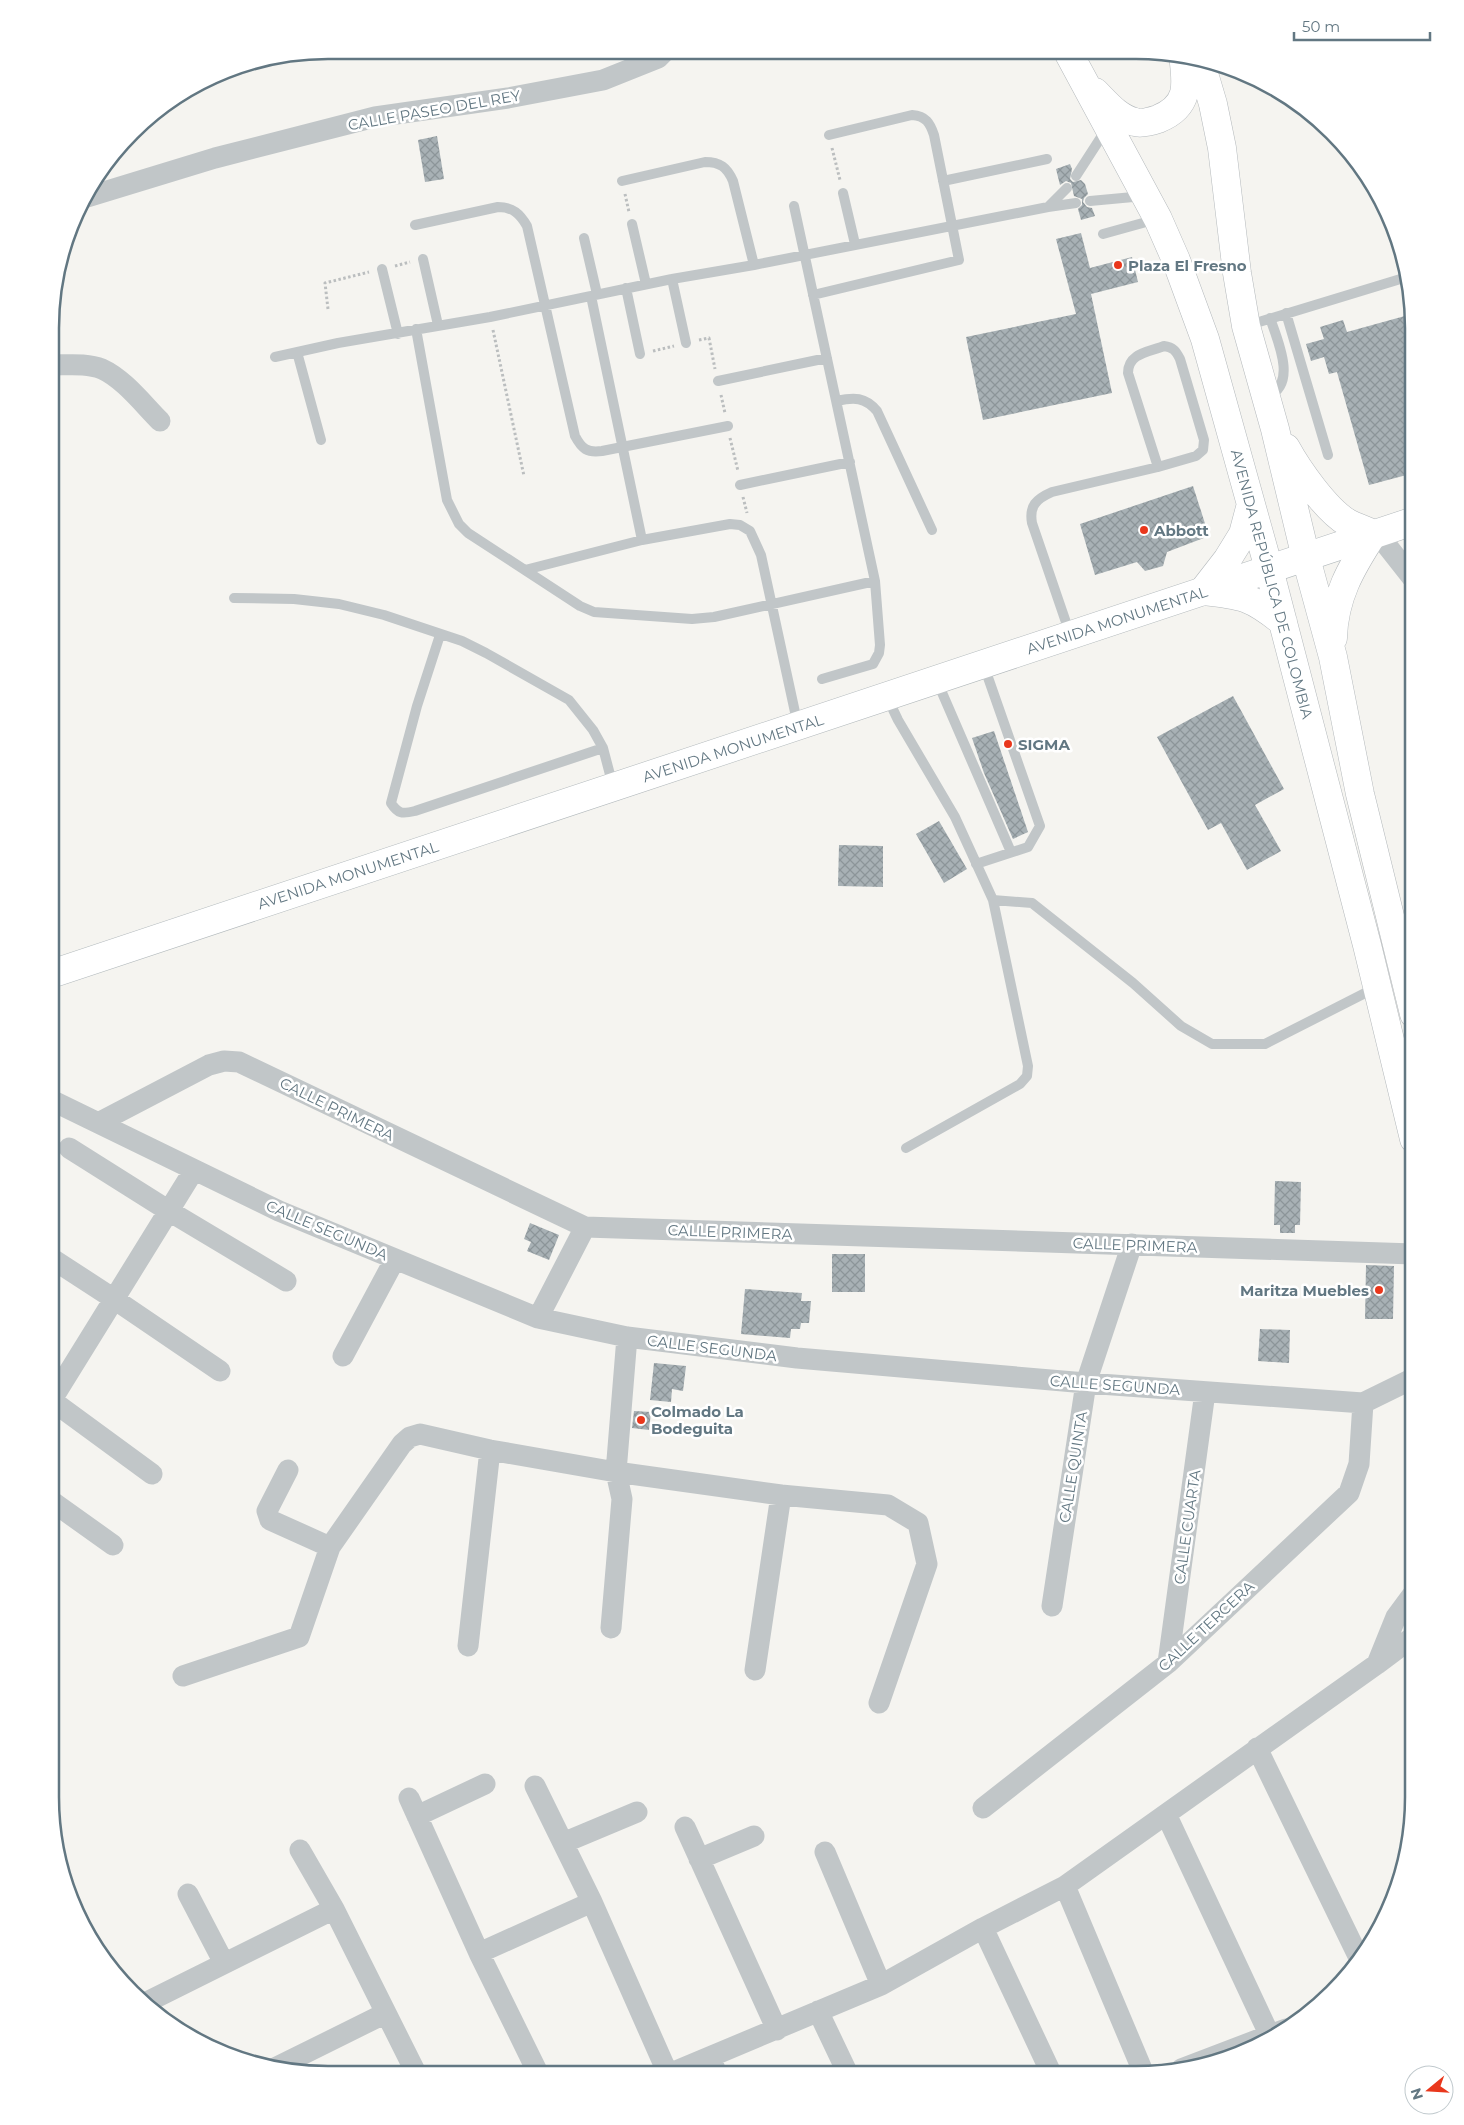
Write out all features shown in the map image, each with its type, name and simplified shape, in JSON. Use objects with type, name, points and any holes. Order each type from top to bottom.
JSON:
[{"type":"main road","name":"AVENIDA REPÚBLICA DE COLOMBIA","points":[[1071,59],[1151,208],[1176,260],[1205,338],[1283,622],[1376,988],[1405,1083]]},
{"type":"main road","points":[[1080,77],[1117,114],[1136,123],[1153,121],[1171,113],[1183,100],[1187,82],[1184,63]]},
{"type":"main road","points":[[1202,67],[1213,104],[1222,148],[1237,273],[1258,322],[1265,397],[1275,429],[1306,558],[1333,657],[1360,794],[1405,977]]},
{"type":"main road","points":[[1275,429],[1293,460],[1327,503],[1347,522],[1375,533],[1355,562],[1341,591],[1333,618],[1333,657]]},
{"type":"main road","points":[[1203,591],[1227,560],[1243,534],[1251,503]]},
{"type":"main road","name":"AVENIDA MONUMENTAL","points":[[59,969],[613,788],[1405,524]]},
{"type":"main road","points":[[1203,591],[1234,594],[1259,603],[1283,622]]},
{"type":"street","name":"CALLE PASEO DEL REY","points":[[94,195],[214,158],[375,117],[508,98],[603,80],[656,59]]},
{"type":"street","points":[[59,365],[80,364],[102,370],[121,382],[160,421]]},
{"type":"street","points":[[1375,533],[1405,569]]},
{"type":"street","name":"CALLE PRIMERA","points":[[98,1123],[209,1065],[224,1061],[239,1062],[584,1227],[1405,1254]]},
{"type":"street","name":"CALLE SEGUNDA","points":[[59,1104],[279,1211],[538,1318],[627,1338],[797,1358],[1086,1383],[1363,1403]]},
{"type":"street","points":[[69,1148],[169,1212],[286,1281]]},
{"type":"street","points":[[59,1388],[194,1170]]},
{"type":"street","points":[[538,1318],[584,1227]]},
{"type":"street","name":"CALLE QUINTA","points":[[1052,1606],[1086,1383],[1132,1244]]},
{"type":"street","points":[[343,1356],[395,1259]]},
{"type":"street","points":[[59,1263],[220,1371]]},
{"type":"street","points":[[612,1628],[622,1499],[616,1472],[627,1338]]},
{"type":"street","points":[[1363,1403],[1405,1382]]},
{"type":"street","name":"CALLE CUARTA","points":[[1168,1663],[1205,1392]]},
{"type":"street","name":"CALLE TERCERA","points":[[983,1808],[1168,1663],[1349,1493],[1359,1464],[1363,1403]]},
{"type":"street","points":[[59,1407],[152,1474]]},
{"type":"street","points":[[183,1676],[299,1637],[330,1547],[402,1444],[410,1437],[420,1434],[490,1450],[616,1472],[781,1495],[888,1505],[918,1523],[927,1564],[879,1703]]},
{"type":"street","points":[[468,1646],[490,1450]]},
{"type":"street","points":[[288,1470],[267,1511],[270,1520],[330,1547]]},
{"type":"street","points":[[755,1670],[781,1495]]},
{"type":"street","points":[[59,1506],[113,1545]]},
{"type":"street","points":[[1377,1664],[1396,1616],[1405,1605]]},
{"type":"street","points":[[713,2066],[777,2030],[881,1985],[983,1928],[1065,1886],[1405,1644]]},
{"type":"street","points":[[1257,1748],[1356,1952]]},
{"type":"street","points":[[485,1784],[413,1807],[479,1953],[535,2066]]},
{"type":"street","points":[[534,1786],[592,1902],[664,2066]]},
{"type":"street","points":[[563,1843],[637,1812]]},
{"type":"street","points":[[1166,1814],[1276,2027]]},
{"type":"street","points":[[685,1827],[777,2030]]},
{"type":"street","points":[[700,1858],[754,1836]]},
{"type":"street","points":[[300,1850],[334,1909],[412,2066]]},
{"type":"street","points":[[825,1852],[881,1985]]},
{"type":"street","points":[[1065,1886],[1141,2066]]},
{"type":"street","points":[[188,1894],[224,1964]]},
{"type":"street","points":[[479,1953],[592,1902]]},
{"type":"street","points":[[151,2000],[334,1909]]},
{"type":"street","points":[[983,1928],[1048,2066]]},
{"type":"street","points":[[818,2011],[844,2066]]},
{"type":"street","points":[[286,2063],[386,2014]]},
{"type":"lane","points":[[813,295],[959,260],[931,126],[927,119],[912,115],[829,135]]},
{"type":"lane","points":[[1076,176],[1107,127]]},
{"type":"lane","points":[[943,180],[1047,160]]},
{"type":"lane","points":[[622,181],[705,162],[714,162],[722,165],[729,172],[733,181],[754,264]]},
{"type":"lane","points":[[1048,206],[1067,188]]},
{"type":"lane","points":[[843,193],[855,244]]},
{"type":"lane","points":[[1090,201],[1151,208]]},
{"type":"lane","points":[[275,357],[338,343],[490,317],[646,284],[1048,206],[1076,203]]},
{"type":"lane","points":[[794,206],[876,580],[880,645],[873,664],[822,679]]},
{"type":"lane","points":[[415,225],[498,207],[511,208],[517,212],[527,226],[575,436],[584,450],[592,452],[728,426]]},
{"type":"lane","points":[[1103,234],[1151,208]]},
{"type":"lane","points":[[632,224],[646,284]]},
{"type":"lane","points":[[584,238],[622,447],[642,540]]},
{"type":"lane","points":[[423,259],[438,325]]},
{"type":"lane","points":[[382,269],[398,334]]},
{"type":"lane","points":[[672,279],[686,343]]},
{"type":"lane","points":[[1258,322],[1401,279]]},
{"type":"lane","points":[[626,288],[640,354]]},
{"type":"lane","points":[[1286,313],[1328,455]]},
{"type":"lane","points":[[416,329],[447,500],[452,512],[468,533],[580,606],[594,612],[692,619],[714,617],[876,580]]},
{"type":"lane","points":[[1071,636],[1032,523],[1030,512],[1040,497],[1052,492],[1158,467],[1200,454],[1205,446],[1180,359],[1173,348],[1164,346],[1134,356],[1128,367],[1128,373],[1158,467]]},
{"type":"lane","points":[[297,352],[321,440]]},
{"type":"lane","points":[[718,381],[827,358]]},
{"type":"lane","points":[[836,401],[853,398],[863,399],[878,411],[932,530]]},
{"type":"lane","points":[[740,485],[850,462]]},
{"type":"lane","points":[[525,570],[642,540],[718,526],[740,525],[750,531],[761,555],[798,726]]},
{"type":"lane","points":[[234,598],[294,598],[339,604],[384,615],[462,641],[486,653],[569,700],[593,730],[603,748],[613,788]]},
{"type":"lane","points":[[440,635],[416,706],[391,803],[397,812],[402,814],[415,811],[603,748]]},
{"type":"lane","points":[[976,864],[1028,847],[1040,826],[983,665]]},
{"type":"lane","points":[[936,680],[1010,852]]},
{"type":"lane","points":[[888,697],[898,720],[954,817],[993,900],[1028,1066],[1027,1076],[1020,1084],[906,1148]]},
{"type":"lane","points":[[993,900],[1032,903],[1133,983],[1181,1026],[1212,1044],[1265,1044],[1376,988]]},
{"type":"path","points":[[829,135],[843,193]]},
{"type":"path","points":[[622,181],[632,224]]},
{"type":"path","points":[[325,283],[328,309]]},
{"type":"path","points":[[490,317],[524,476]]},
{"type":"building","points":[[437,136],[444,179],[425,182],[418,140]]},
{"type":"building","points":[[1070,164],[1072,169],[1070,179],[1073,182],[1081,180],[1085,184],[1088,194],[1083,202],[1087,207],[1092,208],[1095,216],[1081,220],[1078,209],[1082,205],[1082,199],[1074,196],[1071,183],[1066,181],[1060,185],[1056,169]]},
{"type":"building","points":[[1081,233],[1090,268],[1132,257],[1138,282],[1091,294],[1112,393],[983,420],[966,337],[1076,314],[1056,239]]},
{"type":"building","points":[[1405,316],[1405,475],[1369,485],[1337,372],[1329,374],[1324,357],[1311,361],[1306,344],[1324,339],[1320,327],[1343,320],[1347,332]]},
{"type":"building","name":"Abbott","points":[[1193,486],[1209,536],[1167,552],[1163,566],[1145,571],[1137,562],[1095,575],[1080,524]]},
{"type":"building","points":[[1233,696],[1284,789],[1255,805],[1281,851],[1247,870],[1221,823],[1208,830],[1157,737]]},
{"type":"building","points":[[994,731],[1028,832],[1013,839],[984,773],[972,738]]},
{"type":"building","points":[[939,821],[967,869],[944,883],[916,834]]},
{"type":"building","points":[[839,845],[883,846],[883,887],[838,886]]},
{"type":"building","points":[[1275,1181],[1301,1182],[1300,1225],[1295,1225],[1295,1233],[1280,1233],[1280,1225],[1274,1225]]},
{"type":"building","points":[[530,1223],[559,1235],[549,1260],[527,1251],[531,1242],[524,1239]]},
{"type":"building","points":[[832,1254],[865,1254],[865,1292],[832,1292]]},
{"type":"building","name":"Maritza Muebles","points":[[1366,1265],[1394,1266],[1393,1319],[1365,1319]]},
{"type":"building","points":[[745,1289],[802,1293],[801,1301],[811,1301],[809,1323],[801,1323],[800,1329],[791,1329],[790,1338],[741,1334]]},
{"type":"building","points":[[1260,1329],[1290,1330],[1289,1363],[1258,1361]]},
{"type":"building","points":[[654,1363],[686,1366],[683,1391],[672,1389],[671,1402],[650,1400]]},
{"type":"building","name":"Colmado La Bodeguita","points":[[634,1411],[651,1412],[649,1430],[632,1428]]},
{"type":"place","name":"Plaza El Fresno","points":[[1118,265]]},
{"type":"place","name":"Abbott","points":[[1144,530]]},
{"type":"place","name":"SIGMA","points":[[1008,744]]},
{"type":"place","name":"Maritza Muebles","points":[[1379,1290]]},
{"type":"place","name":"Colmado La Bodeguita","points":[[641,1420]]}]
